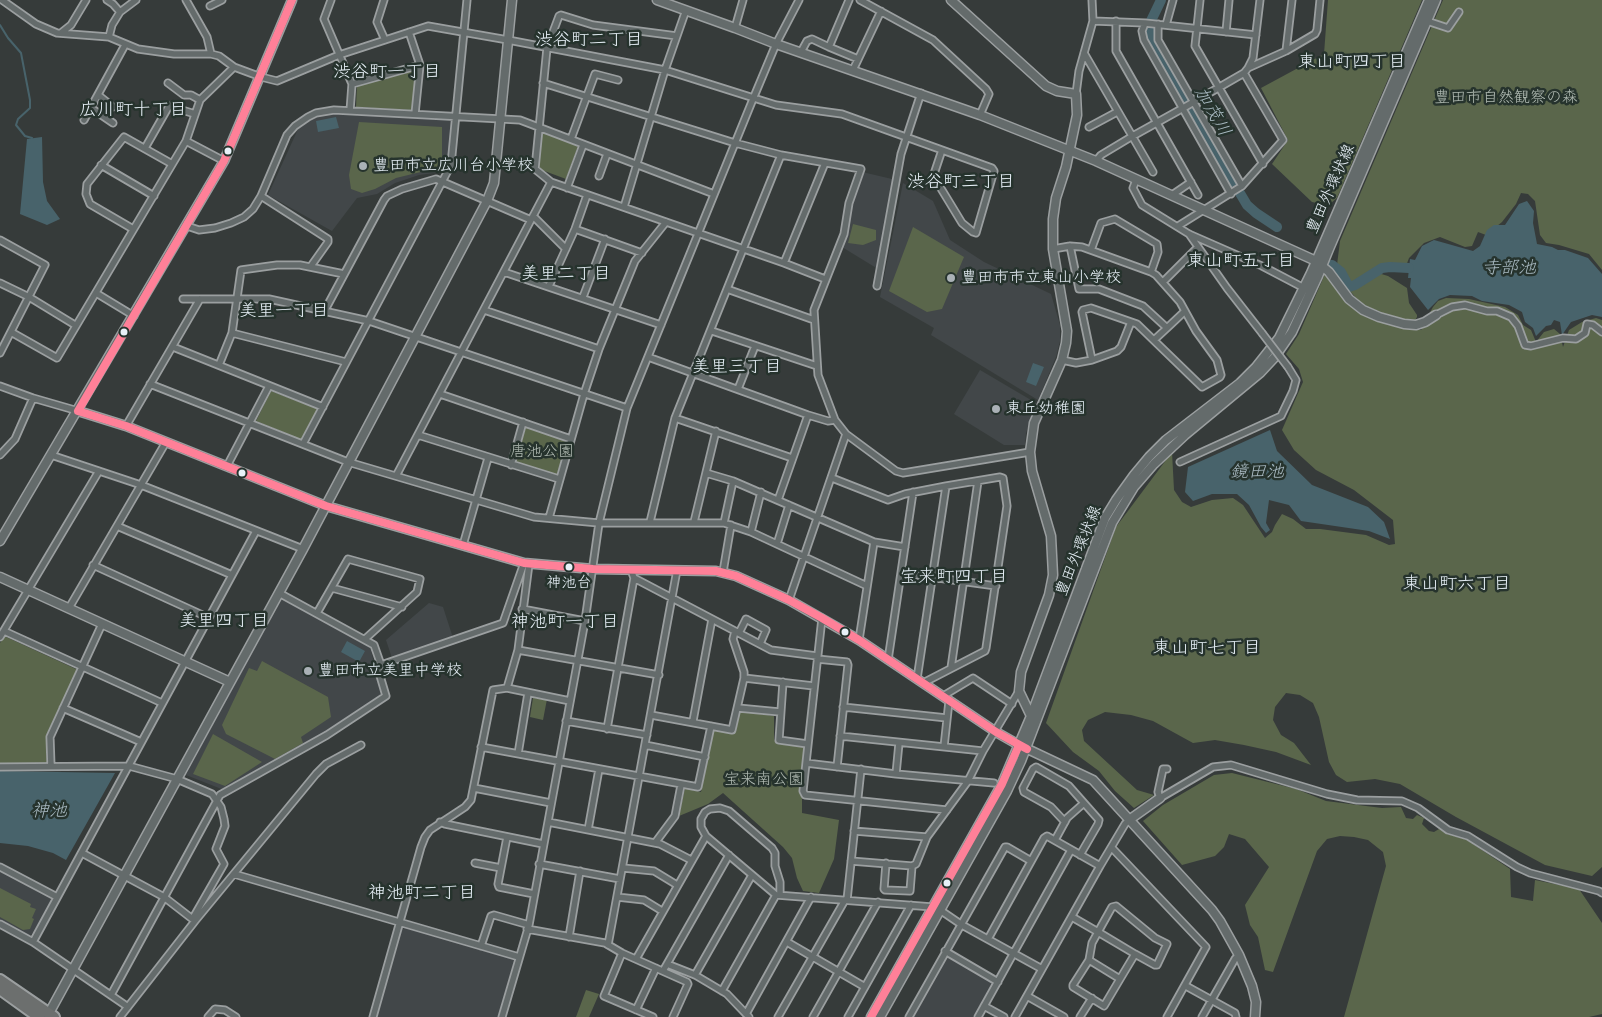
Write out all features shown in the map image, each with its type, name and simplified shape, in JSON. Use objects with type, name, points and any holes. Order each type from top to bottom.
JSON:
[{"type":"highway","points":[[0,980],[47,1016]]},
{"type":"highway","points":[[0,990],[47,1016]]},
{"type":"street","points":[[2,0],[36,24],[48,30],[108,37],[138,49],[174,54],[211,54],[219,56],[234,67],[261,78],[276,81],[339,55],[428,26],[665,70],[776,105],[842,114],[942,150],[993,169],[976,233],[962,222],[934,177],[942,150]]},
{"type":"street","points":[[61,33],[71,25],[86,0]]},
{"type":"street","points":[[107,0],[120,12]]},
{"type":"street","points":[[108,37],[112,25],[120,12],[136,0]]},
{"type":"street","points":[[186,0],[207,37],[211,54]]},
{"type":"street","points":[[210,6],[222,0]]},
{"type":"street","points":[[0,541],[224,162],[261,78],[292,0]]},
{"type":"street","points":[[331,0],[324,19],[352,84],[350,111]]},
{"type":"street","points":[[384,0],[377,22],[385,40]]},
{"type":"street","points":[[303,444],[451,165],[467,0]]},
{"type":"street","points":[[47,1016],[303,549],[487,202],[494,183],[512,0]]},
{"type":"street","points":[[657,0],[776,44],[921,93],[1096,161],[1319,263],[1349,299],[1363,310],[1404,324],[1416,325],[1452,307],[1465,305],[1487,311],[1497,311],[1511,318],[1518,326],[1525,345],[1531,346],[1563,338],[1576,339],[1585,333],[1587,324],[1593,325],[1602,332]]},
{"type":"street","points":[[735,28],[743,0]]},
{"type":"street","points":[[502,1017],[528,927],[578,661],[599,523],[627,408],[776,44],[799,0]]},
{"type":"street","points":[[828,47],[849,0]]},
{"type":"street","points":[[860,0],[933,40],[986,89],[989,94],[980,115]]},
{"type":"street","points":[[952,0],[1046,86],[1057,91],[1076,94]]},
{"type":"street","points":[[851,861],[912,866],[916,864],[927,837],[968,781],[983,751],[1019,691],[1022,668],[1049,595],[1053,580],[1051,536],[1032,470],[1030,452],[1034,423],[1062,360],[1068,331],[1053,249],[1053,210],[1070,150],[1077,115],[1076,94],[1079,71],[1093,20],[1092,0]]},
{"type":"street","points":[[1166,25],[1173,0]]},
{"type":"street","points":[[1200,0],[1195,46],[1263,164]]},
{"type":"street","points":[[1226,32],[1229,0]]},
{"type":"street","points":[[1246,71],[1253,58],[1260,0]]},
{"type":"street","points":[[1286,51],[1292,0]]},
{"type":"street","points":[[1096,161],[1101,155],[1131,137],[1317,32],[1320,0]]},
{"type":"street","name":"豊田外環状線","points":[[871,1017],[1007,790],[1106,537],[1125,500],[1164,453],[1243,388],[1274,358],[1301,315],[1319,263],[1429,0]]},
{"type":"street","name":"豊田外環状線","points":[[1023,747],[1031,716],[1105,518],[1134,474],[1166,440],[1240,383],[1256,367],[1278,338],[1319,263],[1436,0]]},
{"type":"street","points":[[624,207],[665,70],[686,10]]},
{"type":"street","points":[[853,70],[881,11]]},
{"type":"street","points":[[1428,21],[1448,28],[1459,12]]},
{"type":"street","points":[[677,36],[593,25],[561,14],[547,48],[535,169],[551,182],[825,279]]},
{"type":"street","points":[[1093,20],[1145,22],[1256,35]]},
{"type":"street","points":[[1116,21],[1116,51],[1198,195]]},
{"type":"street","points":[[1145,22],[1142,31],[1144,40],[1231,194]]},
{"type":"street","points":[[1158,24],[1158,40],[1192,103],[1242,186]]},
{"type":"street","points":[[409,32],[420,66],[415,114]]},
{"type":"street","points":[[801,52],[807,41],[812,39],[858,59]]},
{"type":"street","points":[[84,120],[125,45]]},
{"type":"street","points":[[1084,53],[1152,172]]},
{"type":"street","points":[[352,84],[420,66]]},
{"type":"street","points":[[11,332],[57,358],[186,141],[200,100],[234,67]]},
{"type":"street","points":[[1178,226],[1242,186],[1283,140],[1246,71]]},
{"type":"street","points":[[571,139],[595,74],[618,80]]},
{"type":"street","points":[[168,83],[184,95],[190,95],[200,100]]},
{"type":"street","points":[[543,83],[781,156],[861,169],[849,203],[844,234],[814,307],[816,366],[835,420],[846,434],[896,471],[903,473],[1030,452]]},
{"type":"street","points":[[877,286],[901,154],[921,93]]},
{"type":"street","points":[[98,95],[113,107]]},
{"type":"street","points":[[145,148],[168,106],[194,114]]},
{"type":"street","points":[[91,108],[113,123]]},
{"type":"street","points":[[187,226],[206,230],[244,217],[261,196],[284,140],[295,126],[316,113],[334,110],[520,120],[636,166],[714,194]]},
{"type":"street","points":[[1089,127],[1117,112]]},
{"type":"street","points":[[133,229],[90,204],[86,194],[87,184],[124,136],[172,164]]},
{"type":"street","points":[[186,141],[224,162]]},
{"type":"street","points":[[568,188],[583,144]]},
{"type":"street","points":[[599,176],[607,154]]},
{"type":"street","points":[[650,522],[675,418],[712,331],[781,156]]},
{"type":"street","points":[[784,263],[825,163]]},
{"type":"street","points":[[102,165],[154,196]]},
{"type":"street","points":[[324,310],[388,196],[429,180],[436,179],[487,202],[532,218],[566,250]]},
{"type":"street","points":[[1136,180],[1133,188],[1142,205],[1189,234],[1262,266],[1304,288]]},
{"type":"street","points":[[396,476],[551,182]]},
{"type":"street","points":[[1172,195],[1191,182]]},
{"type":"street","points":[[549,286],[575,229],[587,194]]},
{"type":"street","points":[[261,196],[328,239],[328,242],[311,266]]},
{"type":"street","points":[[1091,250],[1101,224],[1115,219],[1157,244],[1158,252],[1151,272]]},
{"type":"street","points":[[549,518],[584,394],[599,349],[635,261],[666,222]]},
{"type":"street","points":[[575,229],[642,253]]},
{"type":"street","points":[[1180,462],[1281,416],[1296,380],[1189,234]]},
{"type":"street","points":[[582,297],[605,239]]},
{"type":"street","points":[[0,240],[44,263],[45,267],[0,353]]},
{"type":"street","points":[[1053,249],[1075,245],[1151,272],[1162,282],[1185,311],[1216,360],[1221,374],[1220,377],[1204,387],[1200,386],[1141,327],[1091,308],[1083,310],[1092,360]]},
{"type":"street","points":[[1070,246],[1079,290],[1099,289],[1143,306],[1167,328]]},
{"type":"street","points":[[1162,282],[1198,247]]},
{"type":"street","points":[[219,366],[232,333],[240,272],[242,269],[277,265],[300,265],[344,274]]},
{"type":"street","points":[[504,272],[662,325]]},
{"type":"street","points":[[0,283],[76,325]]},
{"type":"street","points":[[727,289],[814,320]]},
{"type":"street","points":[[96,293],[134,316]]},
{"type":"street","points":[[183,299],[269,299],[324,310],[368,321],[415,336],[627,408]]},
{"type":"street","points":[[126,426],[200,299]]},
{"type":"street","points":[[484,310],[599,349]]},
{"type":"street","points":[[1154,340],[1185,311]]},
{"type":"street","points":[[1062,360],[1076,363],[1092,360],[1117,350],[1121,347],[1131,322]]},
{"type":"street","points":[[712,331],[816,366]]},
{"type":"street","points":[[232,333],[346,362]]},
{"type":"street","points":[[173,346],[323,407]]},
{"type":"street","points":[[738,389],[755,346]]},
{"type":"street","points":[[648,357],[808,415],[828,421],[835,420]]},
{"type":"street","points":[[150,384],[348,462],[536,517],[599,523],[724,523],[752,532],[867,586]]},
{"type":"street","points":[[0,386],[126,426],[326,506],[526,563],[632,574],[677,570],[716,571],[736,576],[789,600],[859,640],[996,732],[1093,780],[1212,910],[1239,956],[1254,992],[1255,1017]]},
{"type":"street","points":[[227,466],[269,386]]},
{"type":"street","points":[[440,394],[571,439]]},
{"type":"street","points":[[0,455],[15,439],[33,398]]},
{"type":"street","points":[[778,500],[808,415]]},
{"type":"street","points":[[675,418],[792,458]]},
{"type":"street","points":[[511,465],[523,422]]},
{"type":"street","points":[[694,522],[716,431]]},
{"type":"street","points":[[789,600],[846,434]]},
{"type":"street","points":[[418,435],[559,479]]},
{"type":"street","points":[[69,608],[166,442]]},
{"type":"street","points":[[51,454],[141,485],[303,549]]},
{"type":"street","points":[[463,545],[488,458]]},
{"type":"street","points":[[99,471],[2,634],[162,703]]},
{"type":"street","points":[[706,473],[761,492],[874,542],[905,547]]},
{"type":"street","points":[[832,478],[888,500],[913,492],[978,480],[1003,478],[1007,506],[985,651],[920,681]]},
{"type":"street","points":[[951,668],[978,480]]},
{"type":"street","points":[[724,523],[733,481]]},
{"type":"street","points":[[920,681],[946,486]]},
{"type":"street","points":[[752,532],[761,492]]},
{"type":"street","points":[[888,660],[913,492]]},
{"type":"street","points":[[777,544],[788,505]]},
{"type":"street","points":[[723,572],[731,525]]},
{"type":"street","points":[[117,526],[232,575]]},
{"type":"street","points":[[33,942],[256,531]]},
{"type":"street","points":[[859,640],[874,542]]},
{"type":"street","points":[[317,613],[348,558],[420,580],[417,592],[365,639]]},
{"type":"street","points":[[507,688],[518,650],[526,563]]},
{"type":"street","points":[[111,995],[220,795],[327,735],[386,696],[378,669],[381,665],[503,623],[526,563]]},
{"type":"street","points":[[93,565],[209,618]]},
{"type":"street","points":[[608,945],[677,570]]},
{"type":"street","points":[[902,572],[996,586]]},
{"type":"street","points":[[632,574],[673,598],[774,651],[847,662],[837,767]]},
{"type":"street","points":[[607,729],[632,574]]},
{"type":"street","points":[[0,577],[230,682]]},
{"type":"street","points":[[332,588],[402,607]]},
{"type":"street","points":[[279,593],[374,645],[381,665]]},
{"type":"street","points":[[522,609],[585,621]]},
{"type":"street","points":[[822,618],[803,791],[806,795],[947,810]]},
{"type":"street","points":[[693,721],[712,619]]},
{"type":"street","points":[[651,715],[693,721],[732,730],[744,678],[744,672],[733,639],[746,619],[766,630],[760,644]]},
{"type":"street","points":[[51,766],[50,737],[102,624]]},
{"type":"street","points":[[518,650],[659,675]]},
{"type":"street","points":[[744,678],[814,686]]},
{"type":"street","points":[[946,699],[973,678],[1012,704]]},
{"type":"street","points":[[783,682],[779,740],[808,744]]},
{"type":"street","points":[[373,1017],[421,847],[430,830],[471,800],[493,690],[507,688],[570,701]]},
{"type":"street","points":[[1019,691],[1031,716]]},
{"type":"street","points":[[518,754],[528,692]]},
{"type":"street","points":[[944,747],[947,718],[946,699]]},
{"type":"street","points":[[843,707],[947,718]]},
{"type":"street","points":[[63,708],[141,742]]},
{"type":"street","points":[[738,708],[780,712]]},
{"type":"street","points":[[566,722],[647,735]]},
{"type":"street","points":[[482,747],[698,787],[711,726]]},
{"type":"street","points":[[840,736],[983,751]]},
{"type":"street","points":[[896,774],[899,743]]},
{"type":"street","points":[[120,1017],[194,920],[326,764],[361,744]]},
{"type":"street","points":[[645,745],[705,757]]},
{"type":"street","points":[[806,763],[994,783]]},
{"type":"street","points":[[1015,1017],[1125,824],[1160,798],[1213,767],[1231,765],[1327,794],[1357,800],[1402,801],[1418,808],[1448,830],[1468,836],[1517,867],[1601,890]]},
{"type":"street","points":[[0,767],[128,766],[177,780],[212,794],[218,800],[221,807],[225,826],[216,848],[224,864],[194,920]]},
{"type":"street","points":[[1066,822],[1051,807],[1024,792],[1022,788],[1033,769],[1036,768],[1069,786],[1098,820],[1099,822],[1080,855]]},
{"type":"street","points":[[588,830],[600,769]]},
{"type":"street","points":[[778,1017],[846,900],[860,769]]},
{"type":"street","points":[[1160,798],[1158,792],[1164,769],[1167,769]]},
{"type":"street","points":[[655,843],[675,816],[681,785]]},
{"type":"street","points":[[474,788],[551,803]]},
{"type":"street","points":[[1055,840],[1066,822],[1084,803]]},
{"type":"street","points":[[722,991],[778,895],[780,882],[775,866],[775,853],[729,811],[720,808],[710,809],[701,818],[701,827],[706,836],[778,895],[878,902],[936,909],[1042,969]]},
{"type":"street","points":[[440,822],[543,844]]},
{"type":"street","points":[[548,822],[655,843],[691,860]]},
{"type":"street","points":[[854,831],[927,837]]},
{"type":"street","points":[[636,959],[706,836]]},
{"type":"street","points":[[988,939],[1044,838],[1048,836],[1100,866]]},
{"type":"street","points":[[507,837],[498,884],[534,894]]},
{"type":"street","points":[[909,1017],[1005,847],[1031,861]]},
{"type":"street","points":[[1112,848],[1206,947],[1168,1017]]},
{"type":"street","points":[[978,1017],[1071,850]]},
{"type":"street","points":[[82,853],[164,897],[194,920]]},
{"type":"street","points":[[664,971],[729,855]]},
{"type":"street","points":[[475,863],[501,868]]},
{"type":"street","points":[[886,863],[885,890],[910,891],[912,866]]},
{"type":"street","points":[[540,864],[620,879]]},
{"type":"street","points":[[0,867],[57,897]]},
{"type":"street","points":[[623,868],[654,871],[677,885]]},
{"type":"street","points":[[569,937],[580,871]]},
{"type":"street","points":[[234,874],[519,957]]},
{"type":"street","points":[[695,975],[752,875]]},
{"type":"street","points":[[667,964],[695,975],[727,994],[748,1015],[811,897]]},
{"type":"street","points":[[617,898],[644,900],[662,911]]},
{"type":"street","points":[[813,1017],[878,902]]},
{"type":"street","points":[[848,1017],[911,905]]},
{"type":"street","points":[[1072,917],[1098,932],[1135,954],[1155,965],[1157,965],[1167,944],[1155,938],[1116,906],[1112,907],[1098,932],[1091,946],[1088,960],[1073,986],[1103,1005],[1106,1005],[1135,954]]},
{"type":"street","name":"豊田外環状線","points":[[880,1017],[936,909]]},
{"type":"street","points":[[481,946],[491,916],[494,915],[528,927],[608,945],[687,982],[688,984],[673,1017]]},
{"type":"street","points":[[0,924],[33,942],[128,1007]]},
{"type":"street","points":[[786,942],[864,986]]},
{"type":"street","points":[[946,951],[998,982]]},
{"type":"street","points":[[622,953],[604,996],[653,1017]]},
{"type":"street","points":[[1202,1017],[1239,956]]},
{"type":"street","points":[[1088,960],[1120,979]]},
{"type":"street","points":[[636,1010],[656,968]]},
{"type":"street","points":[[1186,986],[1235,1013],[1236,1017]]},
{"type":"street","points":[[1027,996],[1064,1017]]},
{"type":"street","points":[[1080,1017],[1092,998]]},
{"type":"street","points":[[984,1006],[1004,1017]]},
{"type":"street","points":[[208,1017],[215,1009],[225,1010],[236,1017]]},
{"type":"shaded area","name":"豊田市立広川台小学校","points":[[339,112],[452,120],[449,154],[442,172],[419,175],[395,183],[377,194],[357,198],[332,231],[268,195],[299,127],[321,115]]},
{"type":"shaded area","points":[[862,172],[892,179],[894,183],[878,269],[842,247],[853,199]]},
{"type":"shaded area","name":"豊田市市立東山小学校","points":[[903,183],[933,201],[950,240],[984,262],[1051,294],[1060,325],[1060,341],[1056,357],[1038,400],[931,335],[934,328],[880,297]]},
{"type":"shaded area","name":"東丘幼稚園","points":[[980,370],[1036,403],[1026,433],[1025,445],[1004,445],[954,414]]},
{"type":"shaded area","name":"豊田市立美里中学校","points":[[283,598],[370,647],[383,696],[327,734],[224,790],[186,775],[278,601]]},
{"type":"shaded area","points":[[429,603],[443,607],[453,638],[392,658],[386,640]]},
{"type":"shaded area","points":[[0,869],[53,898],[34,932],[29,936],[0,919]]},
{"type":"shaded area","points":[[406,928],[512,957],[514,961],[498,1017],[376,1017],[401,929]]},
{"type":"shaded area","points":[[947,955],[993,982],[973,1017],[912,1017]]},
{"type":"green space","points":[[1328,0],[1422,0],[1337,198],[1331,203],[1322,204],[1312,202],[1272,164],[1288,140],[1261,88],[1324,54]]},
{"type":"green space","name":"豊田市自然観察の森","points":[[1443,0],[1602,0],[1602,270],[1589,254],[1546,243],[1540,235],[1535,201],[1528,194],[1521,193],[1516,204],[1502,222],[1486,235],[1478,232],[1472,246],[1465,247],[1440,237],[1424,243],[1409,258],[1406,266],[1387,265],[1380,267],[1350,284],[1337,265],[1340,241]]},
{"type":"green space","points":[[414,69],[417,72],[413,108],[411,110],[356,107],[357,85]]},
{"type":"green space","points":[[359,122],[442,127],[442,157],[437,168],[396,178],[375,189],[362,193],[351,189],[349,175]]},
{"type":"green space","points":[[542,132],[578,146],[566,179],[539,169]]},
{"type":"green space","points":[[853,224],[876,230],[876,240],[863,245],[848,243]]},
{"type":"green space","points":[[913,227],[964,257],[942,309],[927,312],[889,291]]},
{"type":"green space","points":[[1378,273],[1388,276],[1407,288],[1409,303],[1417,315],[1414,322],[1368,307],[1349,290]]},
{"type":"green space","points":[[1325,274],[1346,300],[1365,314],[1395,326],[1409,329],[1421,330],[1433,307],[1438,301],[1446,298],[1469,299],[1505,307],[1518,315],[1523,325],[1531,330],[1536,342],[1544,332],[1554,329],[1560,334],[1563,347],[1569,330],[1582,322],[1596,318],[1602,320],[1602,867],[1592,876],[1545,865],[1400,784],[1375,779],[1347,782],[1336,775],[1329,762],[1319,717],[1313,703],[1300,695],[1286,693],[1275,707],[1273,720],[1281,735],[1294,743],[1311,765],[1276,752],[1244,745],[1215,740],[1193,743],[1153,721],[1131,715],[1105,712],[1088,720],[1082,730],[1084,741],[1137,790],[1154,795],[1134,808],[1115,791],[1099,771],[1073,752],[1046,723],[1116,527],[1172,452],[1174,490],[1182,502],[1191,507],[1212,500],[1233,498],[1243,505],[1265,538],[1272,532],[1282,514],[1293,519],[1306,529],[1366,535],[1389,545],[1395,544],[1393,520],[1354,490],[1316,470],[1294,450],[1282,430],[1303,382],[1299,369],[1286,354],[1299,334]]},
{"type":"green space","points":[[271,391],[318,409],[302,440],[256,421]]},
{"type":"green space","name":"唐池公園","points":[[526,427],[567,441],[557,475],[515,463]]},
{"type":"green space","points":[[4,636],[78,670],[46,736],[47,763],[0,765],[0,643]]},
{"type":"green space","points":[[262,661],[328,697],[331,717],[301,737],[303,743],[275,759],[226,734],[222,725],[249,668],[257,671]]},
{"type":"green space","points":[[533,698],[547,699],[543,720],[530,717]]},
{"type":"green space","name":"宝来南公園","points":[[740,711],[774,716],[774,739],[777,744],[804,747],[802,813],[839,820],[834,859],[819,893],[803,891],[797,878],[792,858],[783,847],[723,793],[708,804],[679,816],[685,788],[701,792],[714,729],[736,731]]},
{"type":"green space","points":[[213,734],[262,762],[225,786],[193,774]]},
{"type":"green space","points":[[1232,773],[1296,789],[1326,801],[1382,808],[1401,807],[1406,818],[1413,819],[1417,815],[1424,818],[1422,824],[1429,831],[1434,832],[1439,829],[1447,834],[1467,840],[1510,869],[1511,897],[1533,901],[1535,880],[1579,889],[1602,923],[1602,1014],[1589,1017],[1344,1017],[1386,866],[1383,852],[1368,840],[1354,837],[1340,836],[1327,839],[1317,851],[1273,972],[1265,970],[1258,937],[1250,925],[1245,905],[1269,867],[1245,839],[1229,834],[1224,847],[1215,856],[1182,865],[1143,821],[1163,805],[1214,775]]},
{"type":"green space","points":[[0,888],[31,904],[30,907],[36,909],[30,929],[23,930],[0,917]]},
{"type":"green space","points":[[586,990],[599,994],[589,1017],[576,1017]]},
{"type":"water","points":[[336,117],[339,128],[318,132],[316,121]]},
{"type":"water","points":[[42,137],[43,182],[47,201],[60,219],[47,225],[20,214],[27,139]]},
{"type":"water","name":"寺部池","points":[[1527,201],[1534,211],[1533,223],[1537,244],[1565,250],[1588,258],[1602,274],[1602,317],[1592,315],[1571,322],[1562,335],[1560,322],[1554,320],[1551,325],[1546,326],[1536,336],[1533,328],[1525,322],[1522,312],[1509,305],[1482,301],[1472,296],[1450,295],[1439,299],[1428,310],[1410,287],[1411,278],[1408,278],[1410,259],[1415,260],[1422,246],[1434,240],[1473,251],[1480,246],[1487,230],[1494,225],[1505,225],[1519,204]]},
{"type":"water","points":[[1033,363],[1044,367],[1036,386],[1026,382]]},
{"type":"water","name":"鏡田池","points":[[1270,430],[1277,451],[1312,485],[1368,507],[1384,522],[1390,539],[1369,531],[1301,521],[1289,505],[1269,500],[1266,523],[1270,530],[1266,533],[1249,505],[1237,494],[1212,494],[1193,501],[1185,492],[1188,467]]},
{"type":"water","points":[[347,641],[365,651],[359,662],[341,652]]},
{"type":"water","name":"神池","points":[[0,771],[115,773],[66,860],[53,853],[28,846],[0,843]]},
{"type":"waterway","name":"加茂川","points":[[1161,0],[1149,25],[1149,35],[1247,205],[1277,227]]},
{"type":"waterway","points":[[0,25],[21,53],[30,108],[18,119],[16,125],[25,136],[32,138]]},
{"type":"waterway","name":"加茂川","points":[[1332,265],[1341,272],[1349,287],[1382,268],[1409,268]]},
{"type":"transit line","points":[[78,411],[224,161],[292,0]]},
{"type":"transit line","points":[[78,411],[126,426],[326,506],[524,563],[593,569],[716,571],[736,576],[789,600],[822,618],[859,640],[996,732],[1027,749]]},
{"type":"transit line","points":[[871,1017],[1002,784],[1019,745]]},
{"type":"place","name":"豊田市立広川台小学校","points":[[363,166]]},
{"type":"place","name":"豊田市市立東山小学校","points":[[951,278]]},
{"type":"place","name":"東丘幼稚園","points":[[996,409]]},
{"type":"place","name":"神池台","points":[[569,567]]},
{"type":"place","name":"豊田市立美里中学校","points":[[308,671]]},
{"type":"district","name":"渋谷町二丁目","points":[[589,40]]},
{"type":"district","name":"東山町四丁目","points":[[1352,62]]},
{"type":"district","name":"渋谷町一丁目","points":[[387,72]]},
{"type":"district","name":"広川町十丁目","points":[[133,110]]},
{"type":"district","name":"渋谷町三丁目","points":[[961,182]]},
{"type":"district","name":"東山町五丁目","points":[[1241,261]]},
{"type":"district","name":"美里二丁目","points":[[566,274]]},
{"type":"district","name":"美里一丁目","points":[[284,311]]},
{"type":"district","name":"美里三丁目","points":[[737,367]]},
{"type":"district","name":"宝来町四丁目","points":[[954,577]]},
{"type":"district","name":"東山町六丁目","points":[[1457,584]]},
{"type":"district","name":"美里四丁目","points":[[224,621]]},
{"type":"district","name":"神池町一丁目","points":[[565,622]]},
{"type":"district","name":"東山町七丁目","points":[[1207,648]]},
{"type":"district","name":"神池町二丁目","points":[[422,893]]}]
